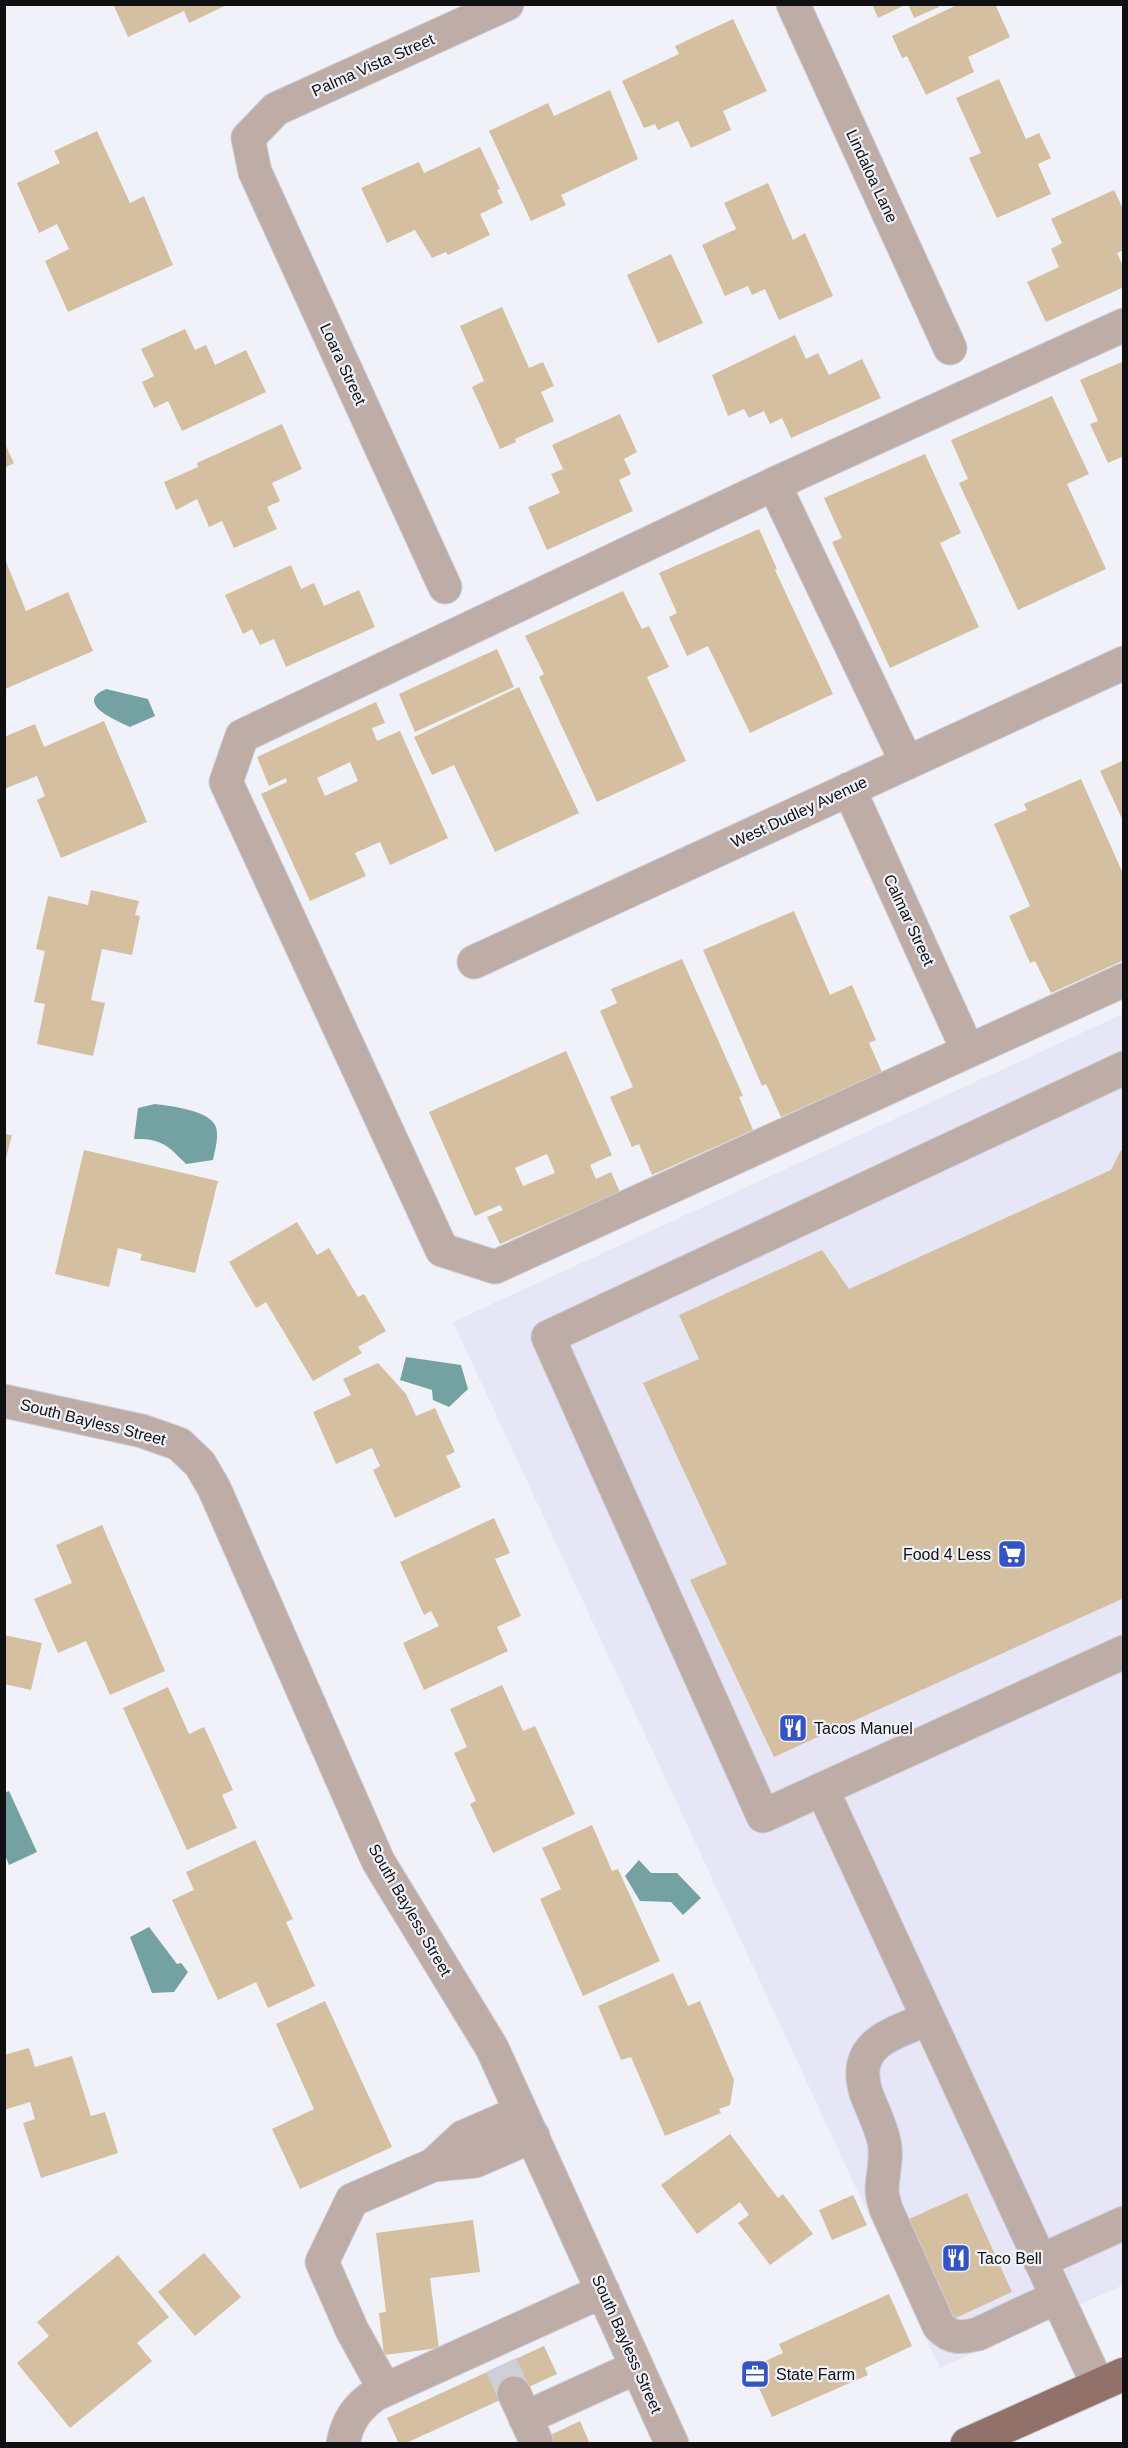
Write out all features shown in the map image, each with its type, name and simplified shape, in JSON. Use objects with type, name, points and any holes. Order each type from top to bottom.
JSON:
[{"type":"main road","points":[[967,2444],[1111,2379]]},
{"type":"street","name":"Palma Vista Street","points":[[248,138],[276,109],[507,4]]},
{"type":"street","name":"Lindaloa Lane","points":[[793,4],[950,348]]},
{"type":"street","name":"Loara Street","points":[[248,138],[255,172],[445,587]]},
{"type":"street","points":[[1124,325],[774,484],[242,736],[226,782],[442,1250],[495,1267],[1124,980]]},
{"type":"street","points":[[774,484],[907,763]]},
{"type":"street","name":"West Dudley Avenue","points":[[474,962],[1124,663]]},
{"type":"street","name":"Calmar Street","points":[[849,789],[968,1051]]},
{"type":"street","points":[[1124,1068],[548,1337],[763,1816],[1124,1652]]},
{"type":"street","name":"South Bayless Street","points":[[4,1401],[142,1431],[179,1444],[200,1464],[214,1488],[378,1860],[492,2048],[672,2444]]},
{"type":"street","points":[[822,1789],[1057,2297],[1111,2379]]},
{"type":"street","points":[[928,2019],[872,2046],[863,2070],[867,2093],[885,2142],[886,2156],[882,2193],[886,2209],[939,2326],[946,2334],[966,2337],[978,2334],[1057,2297]]},
{"type":"street","points":[[385,2390],[352,2330],[322,2262],[352,2200],[433,2165],[475,2161],[527,2124]]},
{"type":"street","points":[[1040,2261],[1124,2223]]},
{"type":"street","points":[[513,2392],[603,2291]]},
{"type":"street","points":[[343,2444],[352,2416],[363,2403],[385,2390],[513,2392],[637,2367]]},
{"type":"shaded area","points":[[106,689],[148,699],[155,716],[130,727],[108,716],[96,706],[94,700],[97,694]]},
{"type":"shaded area","points":[[1123,1014],[1123,2285],[940,2368],[453,1322]]},
{"type":"shaded area","points":[[155,1104],[189,1110],[212,1121],[217,1135],[213,1160],[186,1164],[174,1152],[157,1141],[134,1139],[138,1108]]},
{"type":"shaded area","points":[[406,1357],[461,1365],[468,1389],[449,1407],[433,1400],[432,1390],[400,1380]]},
{"type":"shaded area","points":[[9,1791],[37,1852],[9,1865],[5,1855],[4,1793]]},
{"type":"shaded area","points":[[639,1860],[651,1873],[677,1873],[701,1898],[683,1915],[671,1902],[640,1901],[625,1876]]},
{"type":"shaded area","points":[[149,1927],[177,1964],[181,1963],[188,1972],[174,1992],[152,1993],[130,1937]]},
{"type":"building","points":[[113,4],[229,4],[189,23],[184,11],[128,37]]},
{"type":"building","points":[[872,4],[907,4],[878,18]]},
{"type":"building","points":[[908,4],[938,4],[939,7],[914,18]]},
{"type":"building","points":[[959,4],[995,4],[1010,37],[968,57],[974,72],[926,95],[907,56],[902,58],[892,36]]},
{"type":"building","points":[[733,19],[767,91],[723,111],[731,130],[691,148],[678,121],[658,130],[655,124],[644,128],[622,81],[679,54],[675,46]]},
{"type":"building","points":[[999,79],[1026,139],[1039,133],[1051,158],[1038,164],[1051,194],[997,218],[969,158],[981,153],[956,98]]},
{"type":"building","points":[[610,90],[638,159],[561,195],[566,205],[531,221],[489,131],[548,103],[554,116]]},
{"type":"building","points":[[97,131],[130,203],[144,196],[173,265],[68,312],[45,261],[69,249],[57,224],[39,233],[17,183],[60,163],[54,151]]},
{"type":"building","points":[[480,147],[500,189],[497,190],[503,203],[480,214],[490,235],[448,255],[446,252],[432,258],[415,230],[387,243],[361,188],[419,162],[424,173]]},
{"type":"building","points":[[768,183],[793,240],[805,233],[833,296],[779,320],[765,289],[752,295],[748,286],[725,296],[702,245],[736,229],[724,203]]},
{"type":"building","points":[[1114,190],[1124,211],[1124,250],[1117,253],[1124,268],[1124,287],[1046,322],[1027,282],[1059,267],[1051,249],[1062,243],[1051,219]]},
{"type":"building","points":[[671,254],[703,323],[658,343],[627,275]]},
{"type":"building","points":[[502,307],[529,368],[543,362],[554,386],[541,392],[554,421],[515,439],[516,442],[500,449],[472,387],[484,381],[460,326]]},
{"type":"building","points":[[185,329],[195,350],[206,345],[215,365],[246,350],[266,392],[182,431],[168,401],[154,408],[142,382],[154,376],[141,349]]},
{"type":"building","points":[[795,335],[806,359],[818,353],[829,375],[862,359],[881,398],[791,438],[782,418],[770,424],[764,411],[749,418],[744,409],[728,416],[712,375]]},
{"type":"building","points":[[1124,361],[1124,456],[1108,463],[1090,424],[1098,421],[1080,380]]},
{"type":"building","points":[[1052,396],[1089,474],[1067,484],[1106,569],[1018,610],[959,483],[968,479],[951,440]]},
{"type":"building","points":[[620,414],[637,452],[624,459],[631,474],[619,480],[633,511],[547,550],[528,507],[560,493],[551,474],[563,469],[552,445]]},
{"type":"building","points":[[282,424],[302,469],[272,483],[280,501],[267,507],[277,529],[234,548],[222,521],[209,527],[197,499],[176,510],[164,482],[198,467],[197,463]]},
{"type":"building","points":[[4,442],[14,463],[4,468]]},
{"type":"building","points":[[925,454],[961,533],[940,543],[979,627],[890,668],[832,542],[842,538],[824,498]]},
{"type":"building","points":[[759,529],[777,569],[775,570],[833,694],[750,733],[708,646],[687,656],[669,617],[677,613],[659,573]]},
{"type":"building","points":[[5,559],[26,611],[68,592],[93,651],[5,689]]},
{"type":"building","points":[[291,565],[301,589],[314,583],[324,606],[359,590],[375,627],[286,667],[274,639],[260,645],[252,629],[243,634],[225,595]]},
{"type":"building","points":[[623,591],[642,629],[649,626],[669,667],[647,677],[686,761],[597,802],[539,677],[544,674],[525,636]]},
{"type":"building","points":[[497,649],[514,687],[415,732],[399,694]]},
{"type":"building","points":[[519,687],[579,813],[495,852],[454,765],[432,775],[414,737]]},
{"type":"building","points":[[376,702],[385,723],[372,728],[377,741],[400,731],[448,838],[390,865],[380,842],[355,853],[366,876],[310,901],[261,794],[287,782],[286,778],[269,786],[257,757]],"holes":[[[350,762],[358,781],[325,796],[317,778]]]},
{"type":"building","points":[[104,721],[147,822],[61,858],[37,800],[45,796],[37,776],[4,789],[4,737],[35,724],[44,747]]},
{"type":"building","points":[[1124,760],[1124,823],[1100,771]]},
{"type":"building","points":[[1081,779],[1124,876],[1124,960],[1051,993],[1035,961],[1030,963],[1009,916],[1030,906],[994,824],[1027,810],[1024,804]]},
{"type":"building","points":[[91,890],[139,901],[135,915],[140,916],[132,955],[102,949],[91,1000],[105,1003],[93,1056],[37,1044],[45,1004],[34,1002],[45,951],[36,949],[48,896],[88,905]]},
{"type":"building","points":[[794,911],[830,995],[852,985],[876,1040],[869,1043],[882,1072],[781,1117],[766,1084],[762,1086],[703,950]]},
{"type":"building","points":[[682,959],[743,1096],[739,1097],[753,1130],[652,1175],[639,1144],[632,1147],[610,1097],[633,1087],[600,1011],[617,1003],[611,989]]},
{"type":"building","points":[[566,1051],[612,1155],[590,1165],[596,1179],[611,1172],[620,1192],[500,1244],[487,1217],[503,1210],[500,1205],[475,1216],[429,1112]],"holes":[[[547,1154],[555,1173],[523,1186],[515,1168]]]},
{"type":"building","points":[[4,1134],[12,1135],[5,1162],[4,1161]]},
{"type":"building","points":[[84,1150],[218,1181],[195,1273],[140,1260],[142,1254],[118,1248],[109,1287],[55,1274]]},
{"type":"building","points":[[1121,1150],[1124,1152],[1124,1598],[774,1757],[690,1580],[727,1564],[643,1383],[699,1359],[679,1315],[822,1250],[849,1289],[1111,1170]]},
{"type":"building","points":[[297,1222],[317,1255],[329,1248],[358,1297],[364,1294],[386,1331],[358,1347],[362,1353],[313,1381],[266,1302],[256,1308],[229,1262]]},
{"type":"building","points":[[378,1363],[406,1394],[416,1416],[435,1408],[455,1452],[446,1456],[461,1487],[395,1518],[373,1470],[380,1466],[372,1448],[336,1464],[313,1412],[351,1395],[343,1379]]},
{"type":"building","points":[[494,1518],[510,1553],[495,1559],[521,1616],[497,1627],[508,1651],[424,1690],[403,1643],[439,1626],[431,1611],[424,1615],[400,1562]]},
{"type":"building","points":[[102,1525],[165,1671],[110,1695],[86,1641],[58,1653],[34,1599],[72,1583],[56,1545]]},
{"type":"building","points":[[4,1635],[42,1643],[31,1690],[4,1684]]},
{"type":"building","points":[[502,1685],[523,1731],[535,1726],[575,1814],[493,1853],[470,1804],[476,1801],[454,1753],[467,1747],[450,1709]]},
{"type":"building","points":[[168,1687],[189,1734],[204,1727],[233,1790],[222,1795],[237,1828],[187,1850],[123,1708]]},
{"type":"building","points":[[592,1825],[612,1871],[618,1869],[660,1961],[583,1996],[540,1899],[561,1889],[542,1848]]},
{"type":"building","points":[[255,1840],[293,1919],[286,1922],[315,1986],[268,2008],[256,1982],[218,2000],[172,1900],[194,1890],[186,1872]]},
{"type":"building","points":[[673,1973],[688,2006],[700,2001],[734,2080],[730,2105],[719,2109],[721,2113],[665,2136],[631,2057],[621,2060],[598,2006]]},
{"type":"building","points":[[325,2001],[392,2147],[300,2189],[272,2129],[314,2109],[276,2024]]},
{"type":"building","points":[[29,2048],[35,2067],[72,2056],[91,2116],[105,2112],[118,2153],[41,2178],[23,2123],[35,2119],[30,2102],[4,2110],[4,2055]]},
{"type":"building","points":[[730,2134],[778,2198],[783,2194],[813,2234],[770,2265],[738,2223],[749,2215],[740,2202],[697,2234],[661,2185]]},
{"type":"building","name":"Taco Bell","points":[[967,2193],[1012,2292],[945,2323],[900,2223]]},
{"type":"building","points":[[853,2195],[867,2225],[832,2240],[819,2210]]},
{"type":"building","points":[[473,2220],[480,2272],[430,2278],[439,2348],[384,2355],[379,2313],[386,2312],[376,2233]]},
{"type":"building","points":[[204,2253],[241,2297],[195,2336],[158,2292]]},
{"type":"building","points":[[118,2255],[169,2317],[137,2343],[152,2361],[70,2428],[17,2363],[49,2336],[37,2322]]},
{"type":"building","points":[[889,2294],[912,2346],[865,2368],[868,2375],[772,2417],[750,2368],[783,2353],[779,2344]]},
{"type":"building","points":[[544,2346],[557,2374],[404,2444],[399,2444],[387,2418]]},
{"type":"building","points":[[580,2421],[590,2444],[531,2444]]},
{"type":"tunnel","points":[[501,2365],[514,2393]]},
{"type":"place","name":"Food 4 Less","points":[[1012,1554]]},
{"type":"place","name":"Tacos Manuel","points":[[793,1728]]},
{"type":"place","name":"Taco Bell","points":[[956,2258]]},
{"type":"place","name":"State Farm","points":[[755,2374]]}]
